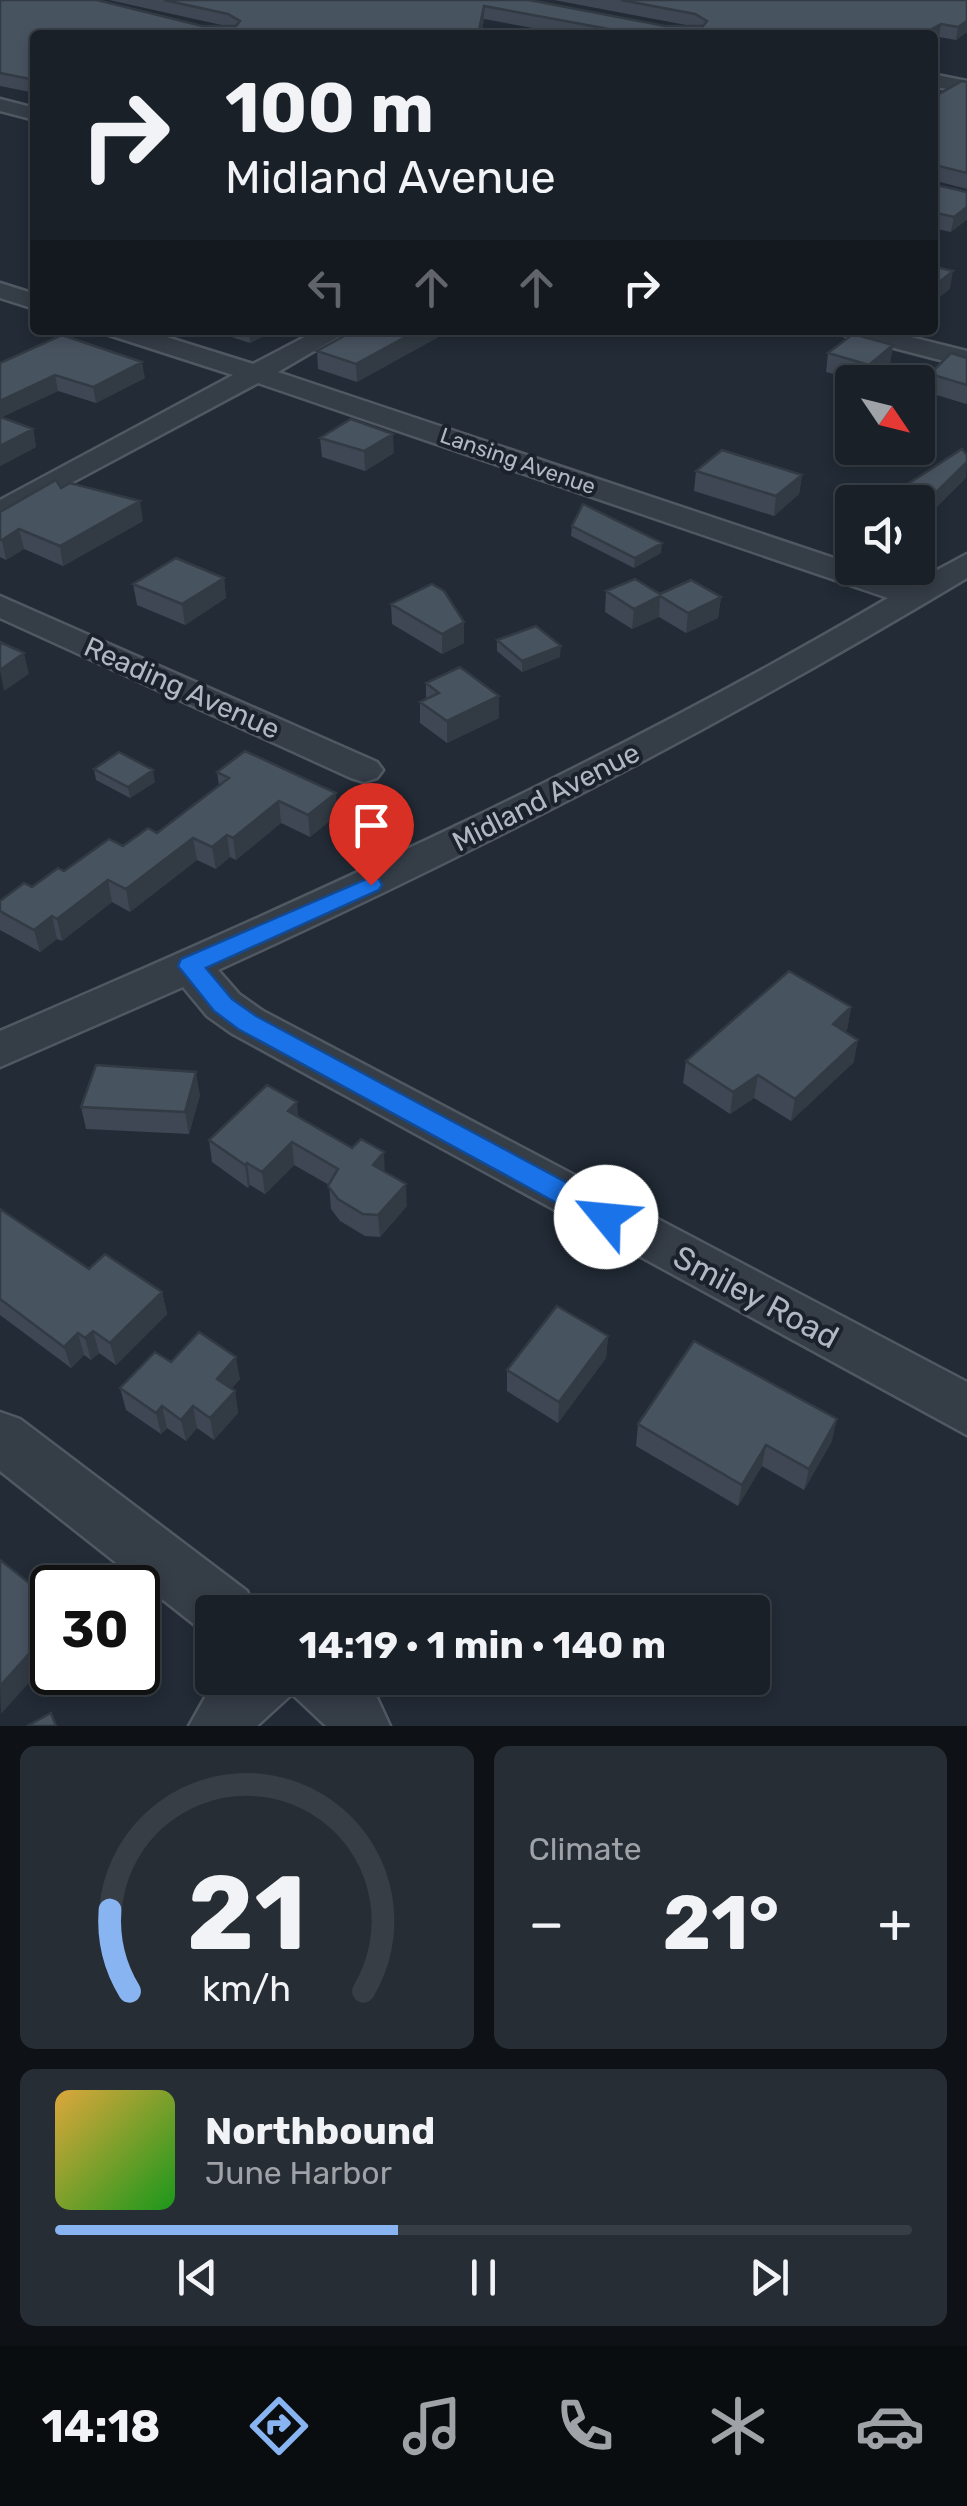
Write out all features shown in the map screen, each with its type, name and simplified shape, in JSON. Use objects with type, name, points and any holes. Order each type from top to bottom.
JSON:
[{"type":"street","points":[[938,81],[967,87]]},
{"type":"street","points":[[0,104],[30,113]]},
{"type":"street","points":[[0,290],[30,300]]},
{"type":"street","name":"Lansing Avenue","points":[[133,335],[915,596]]},
{"type":"street","points":[[0,512],[329,335]]},
{"type":"street","points":[[872,335],[967,360]]},
{"type":"street","name":"Midland Avenue","points":[[0,1050],[484,830],[790,669],[967,564]]},
{"type":"street","name":"Reading Avenue","points":[[0,606],[364,770]]},
{"type":"street","name":"Smiley Road","points":[[190,966],[223,1005],[247,1022],[967,1410]]},
{"type":"street","points":[[0,1437],[204,1595]]},
{"type":"street","points":[[221,1726],[242,1695]]},
{"type":"street","points":[[343,1695],[358,1726]]},
{"type":"building","points":[[0,0],[97,0],[202,26],[236,26],[240,21],[228,14],[164,0],[529,0],[665,26],[703,26],[707,21],[695,14],[621,0],[967,0],[967,21],[958,27],[941,24],[930,30],[614,30],[484,6],[479,30],[30,30],[30,79],[0,73]]},
{"type":"building","points":[[967,82],[967,173],[938,166],[938,95]]},
{"type":"building","points":[[938,185],[967,192],[967,207],[954,217],[938,213]]},
{"type":"building","points":[[938,267],[953,271],[938,283]]},
{"type":"building","points":[[62,335],[142,362],[93,387],[55,375],[0,401],[0,363]]},
{"type":"building","points":[[346,335],[409,335],[356,364],[317,351]]},
{"type":"building","points":[[852,335],[893,345],[869,365],[828,353]]},
{"type":"building","points":[[951,353],[967,358],[967,385],[935,375],[935,369]]},
{"type":"building","points":[[1,417],[33,429],[0,446]]},
{"type":"building","points":[[351,419],[393,434],[364,451],[320,438]]},
{"type":"building","points":[[962,449],[967,455],[967,462],[935,493],[935,485],[906,485]]},
{"type":"building","points":[[722,450],[802,475],[776,496],[696,471]]},
{"type":"building","points":[[56,480],[61,488],[70,483],[140,501],[60,546],[19,529],[0,539],[0,512]]},
{"type":"building","points":[[583,504],[662,543],[635,558],[572,526]]},
{"type":"building","points":[[176,558],[224,578],[182,604],[133,584]]},
{"type":"building","points":[[635,579],[660,594],[691,580],[721,597],[688,613],[660,596],[634,609],[606,591]]},
{"type":"building","points":[[432,584],[444,591],[464,622],[442,634],[391,604]]},
{"type":"building","points":[[536,626],[561,646],[522,661],[497,640]]},
{"type":"building","points":[[0,642],[24,653],[0,670]]},
{"type":"building","points":[[460,667],[499,696],[447,721],[420,702],[439,693],[426,683]]},
{"type":"building","points":[[245,751],[336,793],[308,815],[279,801],[233,838],[227,835],[212,847],[193,838],[126,889],[108,880],[57,919],[52,916],[34,930],[0,911],[0,901],[24,883],[32,887],[58,868],[64,871],[109,839],[123,846],[148,828],[157,833],[229,778],[217,772]]},
{"type":"building","points":[[119,752],[153,770],[128,787],[94,769]]},
{"type":"building","points":[[789,971],[851,1007],[833,1024],[858,1040],[795,1099],[758,1075],[733,1092],[686,1061]]},
{"type":"building","points":[[96,1065],[196,1072],[185,1112],[81,1107]]},
{"type":"building","points":[[267,1085],[297,1102],[288,1111],[352,1148],[361,1139],[384,1152],[373,1165],[406,1184],[378,1215],[363,1214],[338,1199],[328,1186],[338,1169],[292,1142],[262,1172],[209,1140]]},
{"type":"building","points":[[0,1209],[89,1269],[105,1254],[162,1292],[110,1343],[93,1331],[85,1338],[78,1333],[64,1347],[0,1299]]},
{"type":"building","points":[[557,1306],[608,1336],[559,1402],[507,1370]]},
{"type":"building","points":[[199,1332],[236,1357],[217,1379],[235,1391],[210,1418],[193,1406],[181,1420],[162,1406],[156,1413],[120,1388],[155,1352],[171,1362]]},
{"type":"building","points":[[694,1341],[837,1419],[809,1469],[766,1445],[742,1485],[638,1424]]},
{"type":"building","points":[[0,1560],[30,1584],[30,1653],[0,1686]]},
{"type":"building","points":[[51,1713],[56,1726],[27,1726]]},
{"type":"route","points":[[371,885],[190,966],[223,1005],[247,1022],[606,1217]]}]
